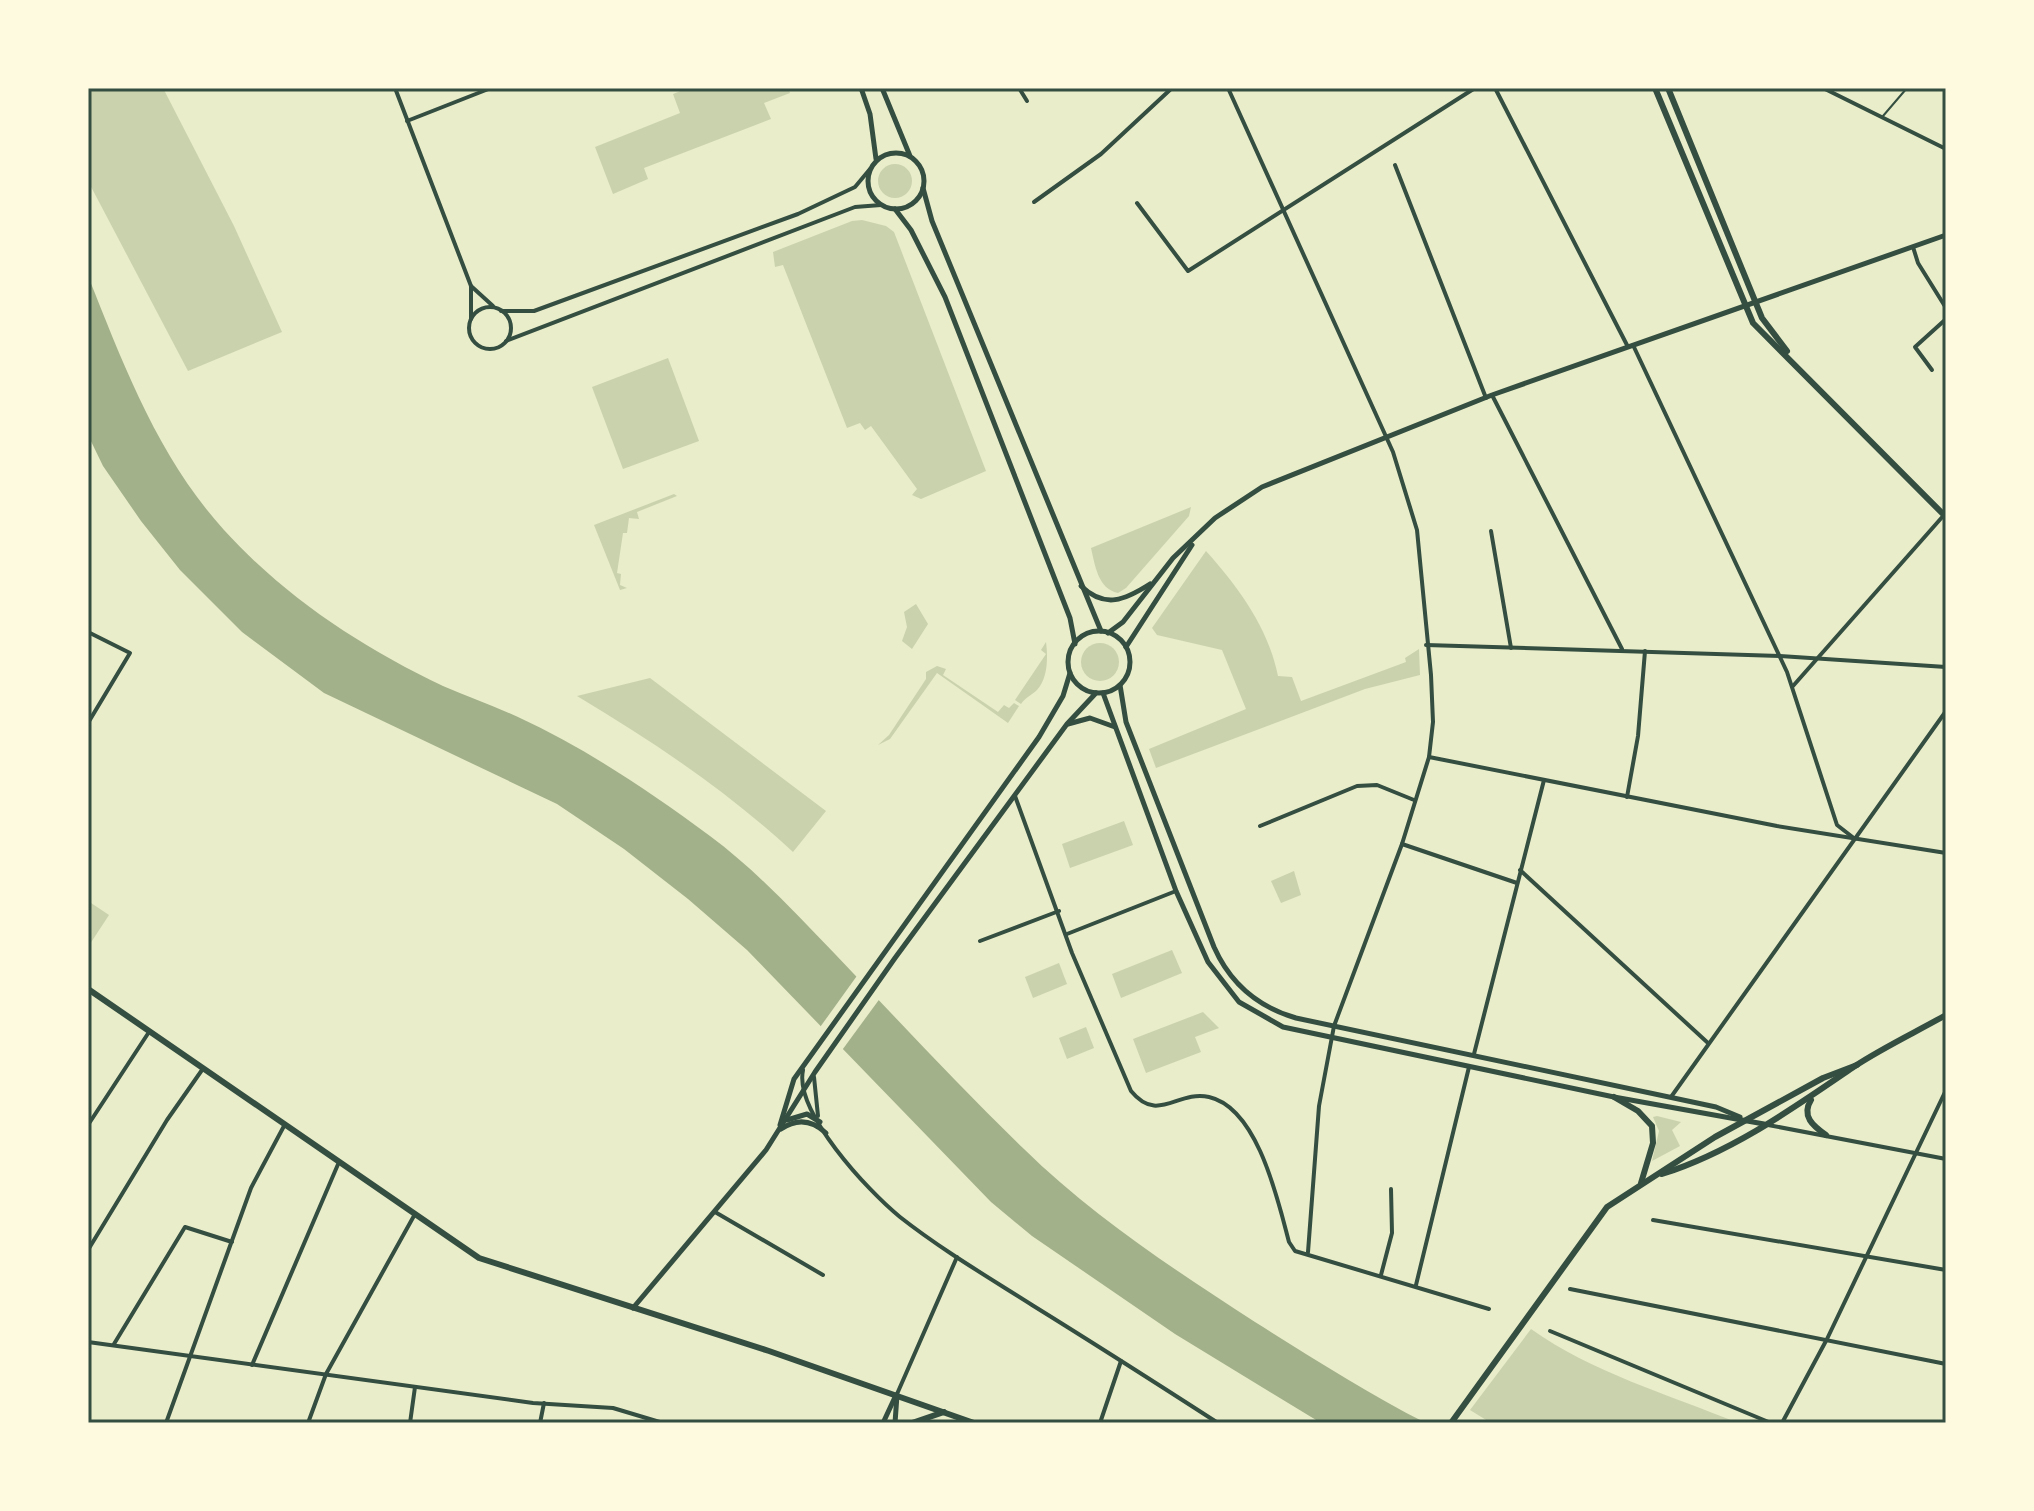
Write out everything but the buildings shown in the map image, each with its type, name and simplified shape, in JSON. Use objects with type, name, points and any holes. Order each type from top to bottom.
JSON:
[{"type":"main road","points":[[1655,88],[1743,305],[1759,331],[1796,363],[1945,516]]},
{"type":"main road","points":[[1668,88],[1762,318],[1796,363]]},
{"type":"main road","points":[[88,989],[463,1250],[491,1263],[974,1423]]},
{"type":"main road","points":[[1651,1178],[1697,1161],[1812,1098],[1857,1065],[1946,1015]]},
{"type":"main road","points":[[1451,1423],[1590,1227],[1618,1197],[1823,1078],[1857,1065]]},
{"type":"main road","points":[[1614,1097],[1645,1117],[1653,1130],[1650,1155],[1641,1183]]},
{"type":"main road","points":[[1812,1098],[1807,1108],[1809,1119],[1826,1135]]},
{"type":"main road","points":[[912,1423],[944,1412]]},
{"type":"street","points":[[395,88],[471,286],[470,334],[477,345],[490,349],[855,207],[881,205],[895,209],[911,230],[945,297],[1070,618],[1075,644]]},
{"type":"street","points":[[407,121],[491,88]]},
{"type":"street","points":[[861,88],[870,114],[877,160]]},
{"type":"street","points":[[882,88],[910,157],[922,170],[923,188],[932,221],[1078,584],[1101,631]]},
{"type":"street","points":[[1019,88],[1027,101]]},
{"type":"street","points":[[1034,202],[1101,154],[1172,88]]},
{"type":"street","points":[[1228,88],[1385,435],[1417,530],[1432,703],[1429,757],[1402,844],[1334,1026],[1319,1106],[1308,1252]]},
{"type":"street","points":[[1137,203],[1188,271],[1475,88]]},
{"type":"street","points":[[1495,88],[1631,346],[1780,656],[1793,686],[1837,825],[1855,839]]},
{"type":"street","points":[[1823,88],[1946,149]]},
{"type":"street","points":[[471,286],[501,311],[534,311],[798,214],[855,187],[877,160],[889,153],[910,157]]},
{"type":"street","points":[[1395,165],[1489,396],[1622,649]]},
{"type":"street","points":[[870,169],[870,193],[881,205]]},
{"type":"street","points":[[895,209],[915,201],[923,188]]},
{"type":"street","points":[[1108,633],[1123,622],[1154,581],[1215,518],[1262,487],[1385,435],[1489,396],[1946,235]]},
{"type":"street","points":[[1913,247],[1918,263],[1946,308]]},
{"type":"street","points":[[471,319],[478,311],[495,308]]},
{"type":"street","points":[[501,311],[510,325],[506,341]]},
{"type":"street","points":[[1932,370],[1915,347],[1946,319]]},
{"type":"street","points":[[1793,686],[1945,516]]},
{"type":"street","points":[[1491,531],[1511,648]]},
{"type":"street","points":[[1126,647],[1197,537]]},
{"type":"street","points":[[1078,584],[1092,595],[1117,601],[1154,581]]},
{"type":"street","points":[[780,1126],[788,1092],[804,1064],[1059,705],[1070,673],[1069,655],[1075,644],[1082,637],[1101,631],[1126,647],[1130,664],[1120,685],[1126,722],[1220,960],[1245,992],[1273,1011],[1716,1107],[1748,1121]]},
{"type":"street","points":[[88,632],[130,653],[88,723]]},
{"type":"street","points":[[1426,645],[1622,649],[1946,667]]},
{"type":"street","points":[[1627,797],[1638,736],[1645,651]]},
{"type":"street","points":[[1070,673],[1082,688],[1100,693],[1176,891],[1208,962],[1239,1002],[1274,1024],[1614,1097],[1946,1159]]},
{"type":"street","points":[[633,1308],[774,1135],[895,958],[1067,724],[1100,693],[1120,685]]},
{"type":"street","points":[[1671,1097],[1946,711]]},
{"type":"street","points":[[1067,724],[1090,718],[1116,728]]},
{"type":"street","points":[[1429,757],[1627,797],[1946,853]]},
{"type":"street","points":[[1474,1054],[1544,780]]},
{"type":"street","points":[[1260,826],[1357,786],[1377,785],[1415,800]]},
{"type":"street","points":[[1015,796],[1067,934],[1131,1091],[1139,1101],[1156,1107],[1189,1097],[1209,1097],[1225,1104],[1242,1120],[1263,1156],[1289,1242],[1295,1251],[1308,1252],[1489,1309]]},
{"type":"street","points":[[1402,844],[1517,883]]},
{"type":"street","points":[[1520,870],[1708,1043]]},
{"type":"street","points":[[1067,934],[1176,891]]},
{"type":"street","points":[[980,941],[1059,911]]},
{"type":"street","points":[[88,1125],[149,1032]]},
{"type":"street","points":[[804,1064],[802,1092],[826,1133]]},
{"type":"street","points":[[1416,1285],[1469,1067]]},
{"type":"street","points":[[88,1250],[167,1120],[202,1070]]},
{"type":"street","points":[[814,1073],[813,1098],[820,1122]]},
{"type":"street","points":[[1782,1423],[1827,1339],[1946,1090]]},
{"type":"street","points":[[780,1126],[801,1114],[820,1122]]},
{"type":"street","points":[[774,1135],[783,1127],[801,1121],[818,1126],[883,1202],[957,1257],[1218,1423]]},
{"type":"street","points":[[166,1423],[251,1188],[284,1126]]},
{"type":"street","points":[[252,1365],[339,1162]]},
{"type":"street","points":[[1381,1275],[1392,1233],[1391,1189]]},
{"type":"street","points":[[714,1211],[823,1275]]},
{"type":"street","points":[[308,1423],[326,1374],[415,1214]]},
{"type":"street","points":[[1653,1220],[1946,1270]]},
{"type":"street","points":[[113,1345],[185,1227],[232,1242]]},
{"type":"street","points":[[883,1423],[957,1257]]},
{"type":"street","points":[[1570,1289],[1946,1364]]},
{"type":"street","points":[[1550,1331],[1771,1423]]},
{"type":"street","points":[[88,1342],[415,1387],[613,1408],[663,1423]]},
{"type":"street","points":[[1100,1423],[1121,1361]]},
{"type":"street","points":[[410,1423],[415,1387]]},
{"type":"street","points":[[895,1423],[899,1400],[896,1395]]},
{"type":"street","points":[[540,1423],[544,1403]]},
{"type":"lane","points":[[1883,117],[1907,88]]},
{"type":"shaded area","points":[[88,88],[163,88],[234,226],[282,332],[188,371],[88,181]]},
{"type":"shaded area","points":[[688,88],[788,88],[790,93],[764,103],[771,119],[644,168],[648,179],[613,194],[595,147],[680,113],[673,94]]},
{"type":"shaded area","points":[[895,164],[907,169],[912,181],[907,193],[895,198],[883,193],[878,181],[883,169]]},
{"type":"shaded area","points":[[862,220],[886,226],[894,232],[986,471],[921,499],[912,495],[917,489],[871,426],[865,430],[860,423],[847,428],[783,265],[775,267],[773,252],[852,221]]},
{"type":"shaded area","points":[[88,276],[115,343],[161,441],[201,502],[224,530],[272,577],[298,599],[383,655],[569,743],[641,787],[710,836],[775,892],[976,1101],[1050,1174],[1078,1197],[1165,1262],[1255,1322],[1426,1423],[1321,1423],[1175,1334],[1032,1236],[991,1202],[747,950],[624,849],[557,804],[324,693],[242,632],[180,570],[141,521],[103,466],[88,435]]},
{"type":"shaded area","points":[[668,358],[699,441],[623,469],[592,387]]},
{"type":"shaded area","points":[[674,494],[677,496],[637,512],[639,519],[629,518],[627,533],[623,533],[617,573],[621,574],[620,585],[627,588],[620,590],[594,525]]},
{"type":"shaded area","points":[[1191,507],[1189,516],[1126,588],[1118,593],[1106,587],[1098,575],[1091,548]]},
{"type":"shaded area","points":[[1206,551],[1251,609],[1267,641],[1278,676],[1292,677],[1301,701],[1406,662],[1405,658],[1419,649],[1420,675],[1365,689],[1156,768],[1149,749],[1246,709],[1222,650],[1157,635],[1152,628]]},
{"type":"shaded area","points":[[916,604],[928,624],[912,649],[902,641],[907,627],[904,612]]},
{"type":"shaded area","points":[[1046,642],[1047,661],[1043,680],[1021,704],[1015,700],[1046,654],[1041,650]]},
{"type":"shaded area","points":[[1100,643],[1113,649],[1119,662],[1113,675],[1100,681],[1087,675],[1081,662],[1087,649]]},
{"type":"shaded area","points":[[937,666],[946,669],[943,675],[998,712],[1004,705],[1009,708],[1014,703],[1019,706],[1008,723],[937,673],[890,739],[878,745],[889,735],[926,679],[926,672]]},
{"type":"shaded area","points":[[650,678],[826,811],[793,852],[689,768],[577,696]]},
{"type":"shaded area","points":[[1124,821],[1133,845],[1070,868],[1062,844]]},
{"type":"shaded area","points":[[1294,871],[1301,895],[1281,903],[1271,881]]},
{"type":"shaded area","points":[[88,901],[109,915],[88,947]]},
{"type":"shaded area","points":[[1172,950],[1182,973],[1121,998],[1112,974]]},
{"type":"shaded area","points":[[1059,963],[1067,984],[1033,998],[1025,977]]},
{"type":"shaded area","points":[[1203,1012],[1219,1028],[1195,1037],[1201,1052],[1146,1073],[1133,1039]]},
{"type":"shaded area","points":[[1086,1027],[1094,1048],[1067,1059],[1059,1038]]},
{"type":"shaded area","points":[[1653,1117],[1681,1122],[1672,1130],[1680,1146],[1652,1161],[1659,1131]]},
{"type":"shaded area","points":[[1531,1329],[1605,1370],[1738,1423],[1491,1423],[1470,1410]]},
{"type":"pier","points":[[859,973],[881,997],[840,1053],[818,1030]]}]
